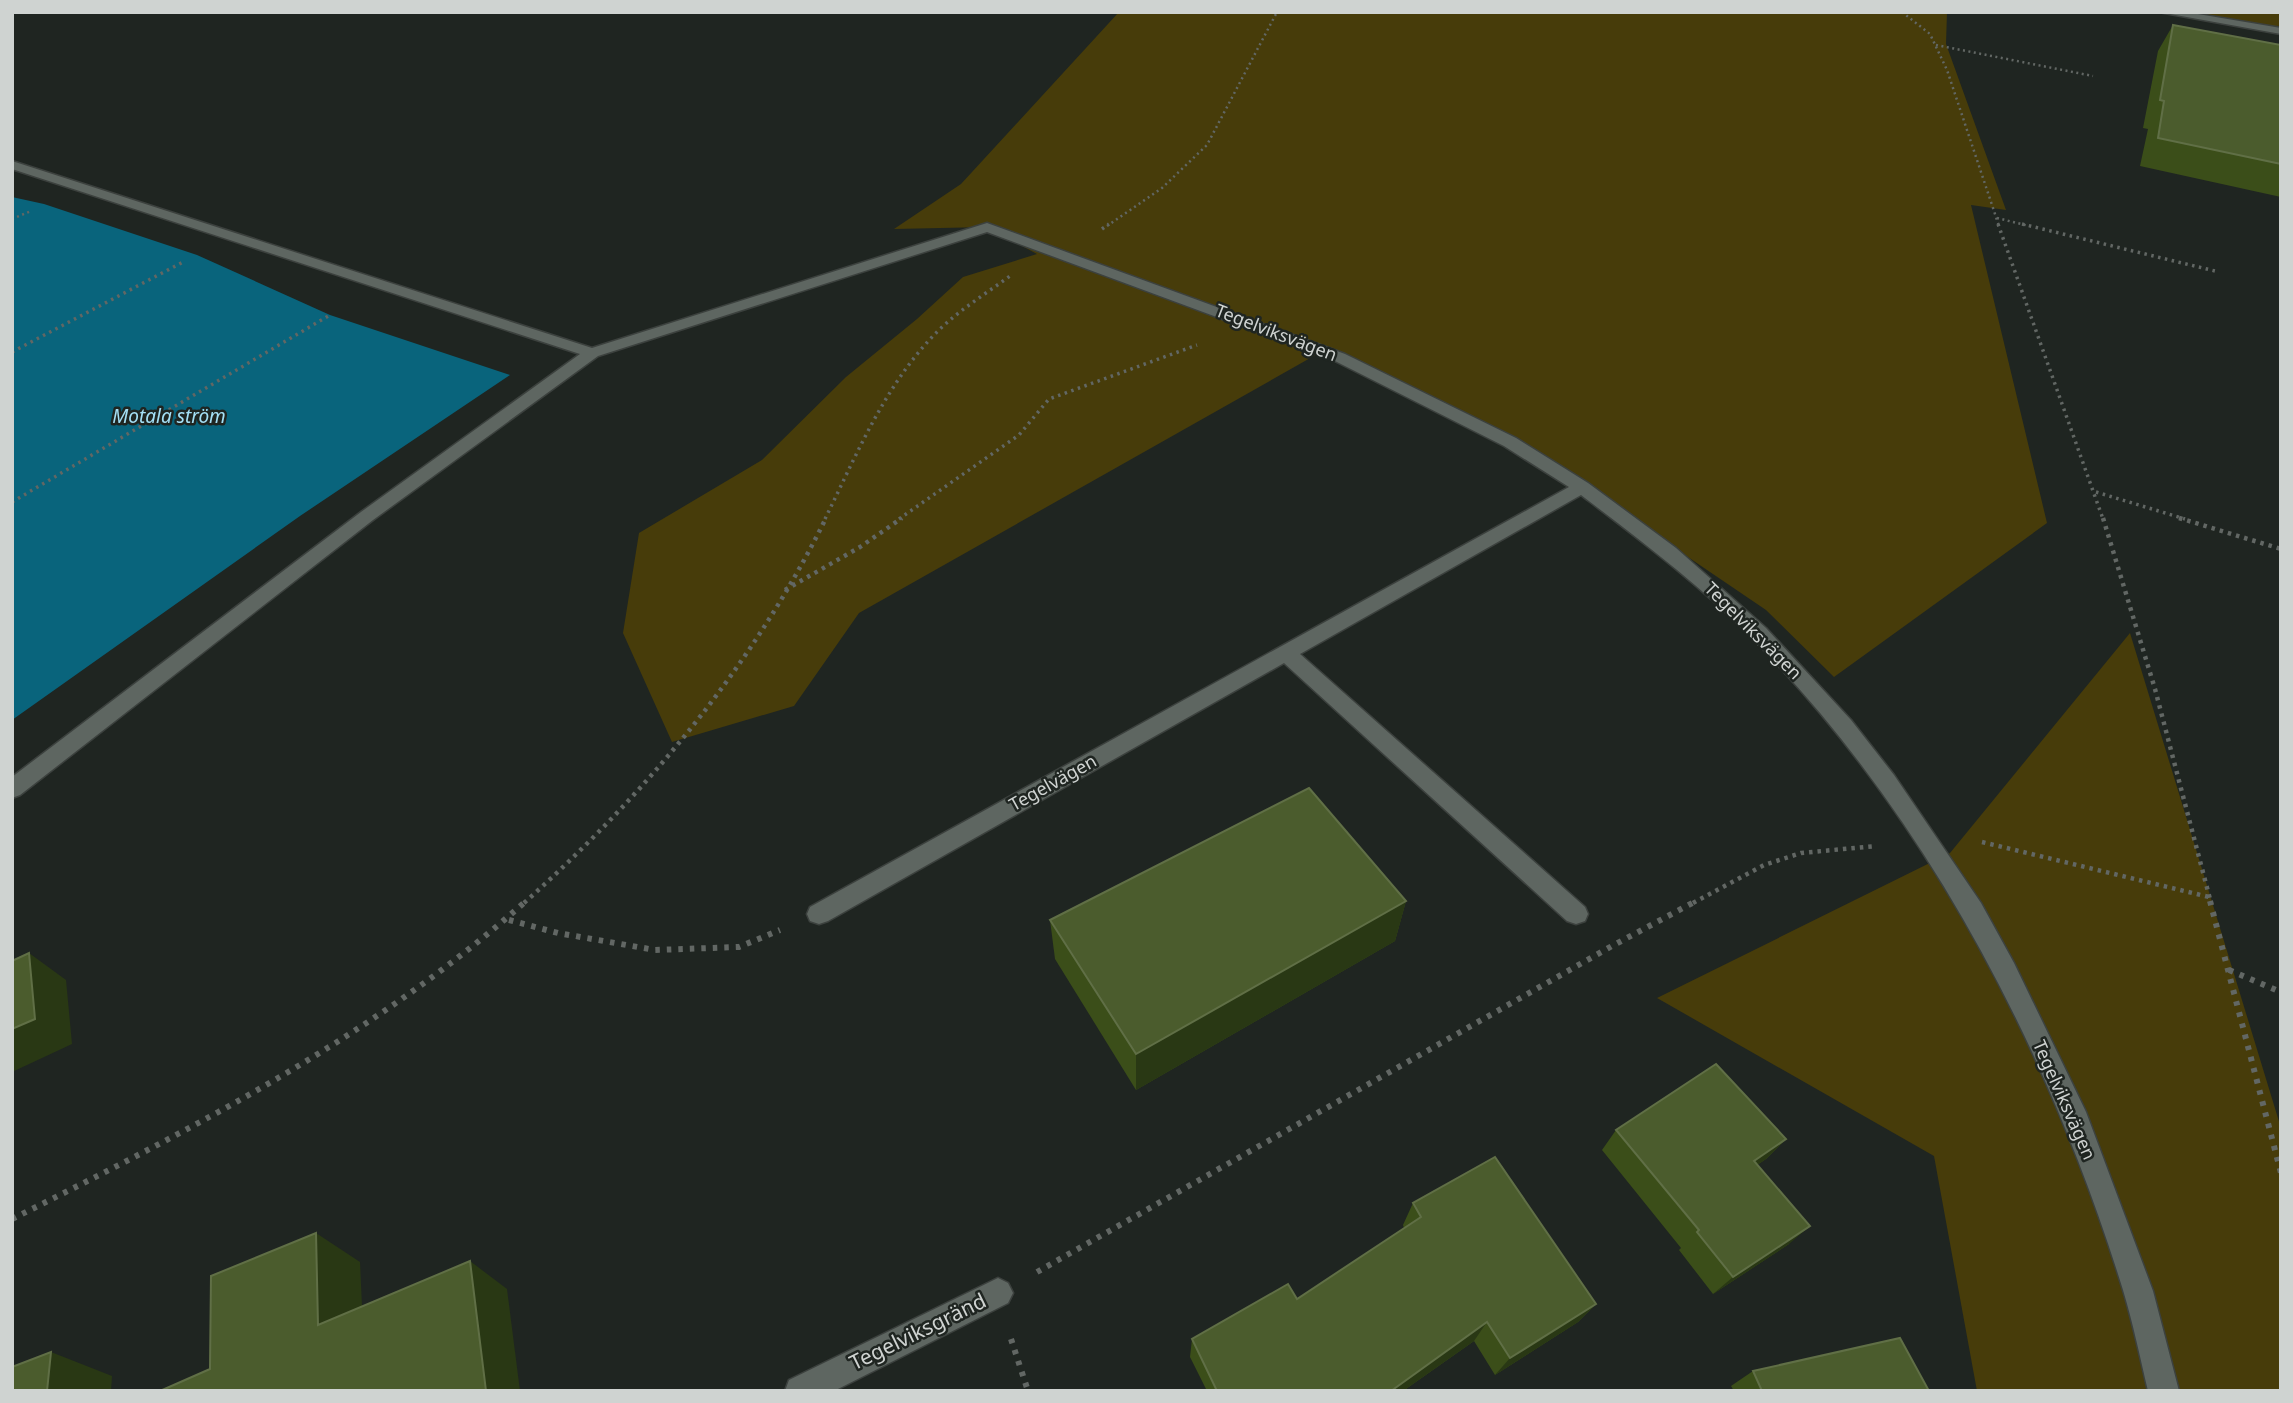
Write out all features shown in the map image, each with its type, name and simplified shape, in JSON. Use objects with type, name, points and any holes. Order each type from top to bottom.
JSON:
[{"type":"street","points":[[2164,12],[2281,31]]},
{"type":"street","points":[[12,164],[592,353]]},
{"type":"street","name":"Tegelviksvägen","points":[[592,353],[987,227],[1339,357],[1510,442],[1582,488],[1670,552],[1759,633],[1843,726],[1886,780],[1972,910],[2006,971],[2076,1121],[2138,1291],[2164,1391]]},
{"type":"street","points":[[12,789],[368,516],[592,353]]},
{"type":"street","name":"Tegelvägen","points":[[819,914],[1582,488]]},
{"type":"street","points":[[1286,653],[1576,914]]},
{"type":"street","name":"Tegelviksgränd","points":[[800,1391],[998,1293]]},
{"type":"path","points":[[12,1219],[147,1154],[379,1016],[509,920],[608,828],[662,765],[729,678],[811,550],[881,406],[931,338],[1018,270],[1099,231],[1162,188],[1188,166],[1207,145],[1277,12]]},
{"type":"path","points":[[1902,12],[1930,34],[1947,70],[1996,218],[2095,492],[2155,689],[2281,1173]]},
{"type":"path","points":[[1936,44],[2093,76]]},
{"type":"path","points":[[1996,218],[2215,271]]},
{"type":"path","points":[[12,352],[185,261]]},
{"type":"path","points":[[12,502],[330,315]]},
{"type":"path","points":[[785,590],[860,547],[1018,435],[1049,399],[1191,349],[1239,318]]},
{"type":"path","points":[[2095,492],[2281,549]]},
{"type":"path","points":[[998,1293],[1612,946],[1764,865],[1801,853],[1968,838],[2209,897]]},
{"type":"path","points":[[509,920],[558,933],[654,950],[739,947],[819,914]]},
{"type":"path","points":[[2228,970],[2281,992]]},
{"type":"shaded area","points":[[1119,12],[1947,12],[1946,44],[2006,210],[1971,205],[2047,523],[1834,677],[1766,610],[1511,437],[1328,348],[859,613],[794,706],[672,742],[623,633],[639,533],[762,460],[846,377],[963,277],[1037,254],[987,227],[894,229],[961,184]]},
{"type":"shaded area","points":[[2161,12],[2281,12],[2281,32]]},
{"type":"shaded area","points":[[2130,633],[2281,1128],[2281,1391],[1977,1391],[1934,1156],[1657,998],[1950,853]]},
{"type":"water","name":"Motala ström","points":[[12,197],[44,204],[197,255],[330,315],[510,375],[300,516],[12,720]]},
{"type":"building","points":[[2173,25],[2281,45],[2281,164],[2158,138],[2164,101],[2160,100]]},
{"type":"building","points":[[1309,788],[1406,901],[1136,1054],[1050,920]]},
{"type":"building","points":[[29,953],[35,1019],[12,1029],[12,961]]},
{"type":"building","points":[[1716,1064],[1786,1139],[1754,1161],[1810,1226],[1733,1277],[1697,1232],[1699,1230],[1616,1130]]},
{"type":"building","points":[[1495,1157],[1596,1304],[1510,1358],[1487,1322],[1391,1391],[1217,1391],[1192,1339],[1288,1284],[1297,1299],[1421,1217],[1413,1203]]},
{"type":"building","points":[[316,1233],[318,1325],[470,1261],[486,1391],[160,1391],[210,1369],[211,1276]]},
{"type":"building","points":[[1900,1338],[1929,1391],[1762,1391],[1753,1371]]},
{"type":"building","points":[[51,1352],[47,1391],[12,1391],[12,1367]]}]
